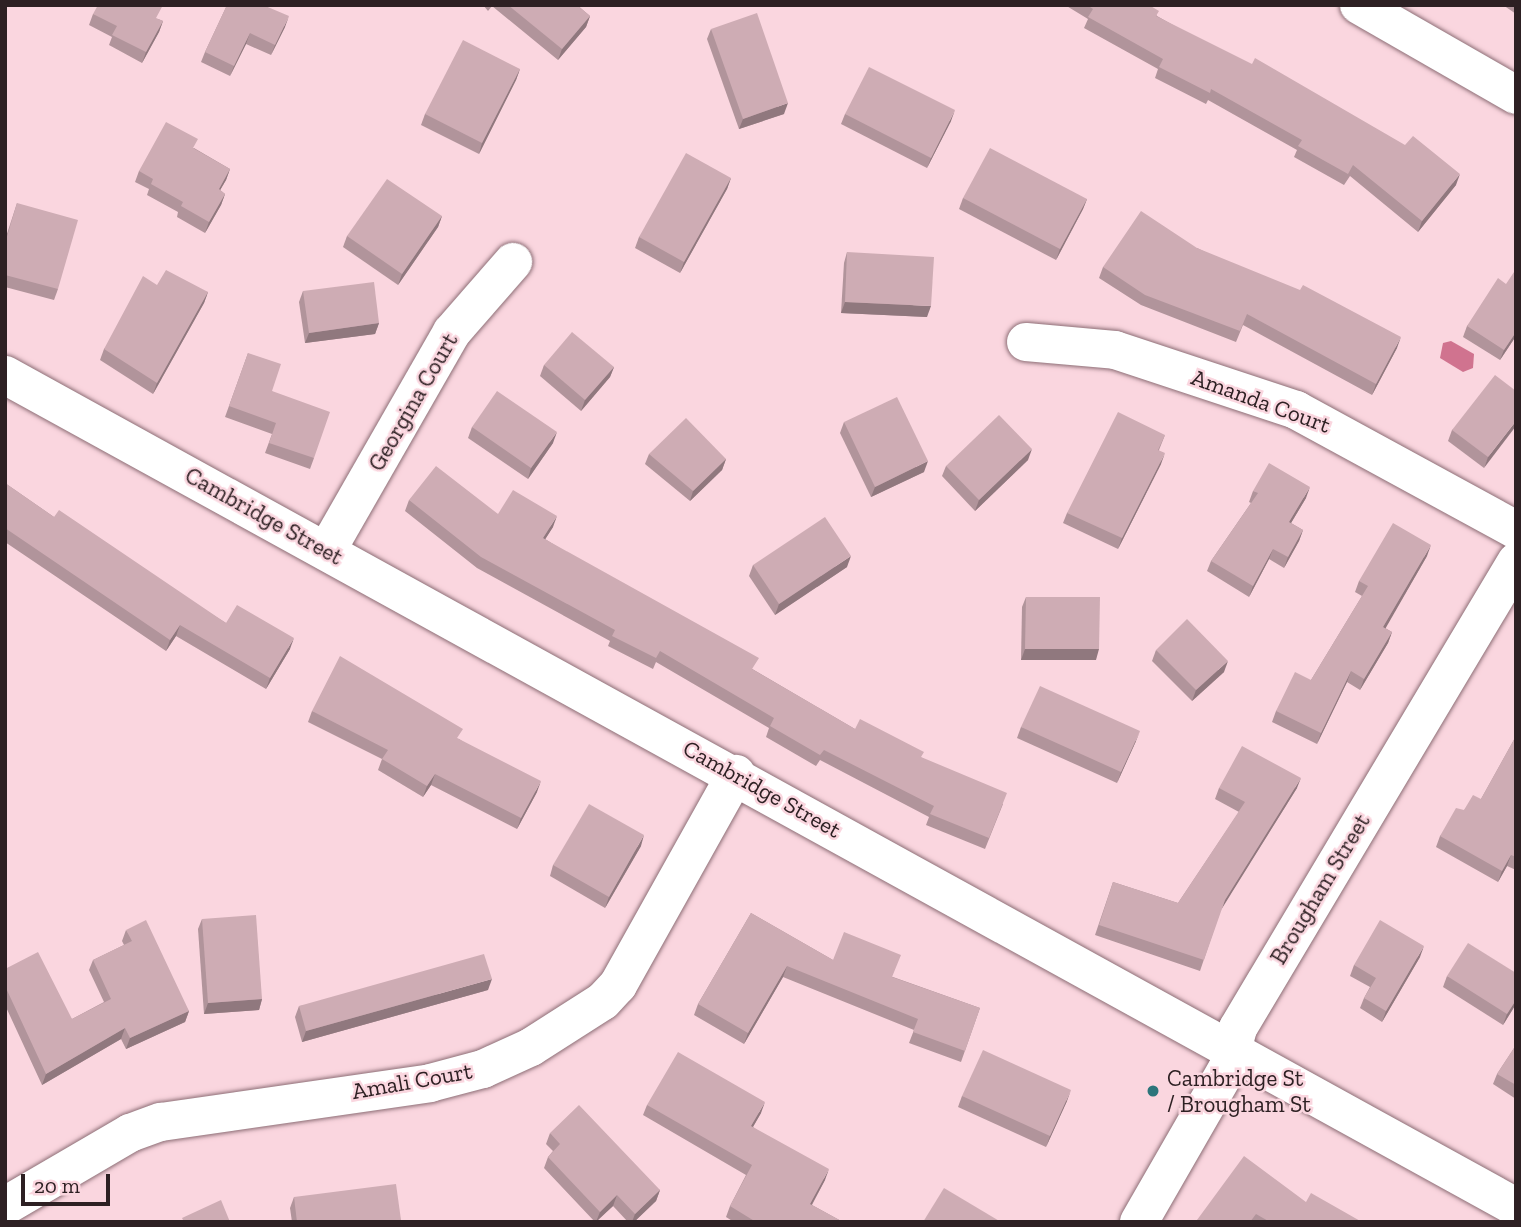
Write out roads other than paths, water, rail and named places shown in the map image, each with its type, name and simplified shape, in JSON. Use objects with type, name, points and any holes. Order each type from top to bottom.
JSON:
[{"type":"street","points":[[1359,5],[1516,95]]},
{"type":"street","name":"Georgina Court","points":[[327,551],[452,332],[513,262]]},
{"type":"street","name":"Amanda Court","points":[[1026,342],[1115,350],[1296,410],[1516,530]]},
{"type":"street","name":"Cambridge Street","points":[[5,375],[736,774],[1516,1207]]},
{"type":"street","name":"Brougham Street","points":[[1139,1222],[1228,1067],[1238,1028],[1516,562]]},
{"type":"street","name":"Amali Court","points":[[5,1206],[130,1133],[161,1122],[430,1083],[483,1069],[531,1047],[604,1001],[618,985],[736,774]]},
{"type":"place","name":"Cambridge St / Brougham St","points":[[1153,1091]]}]
